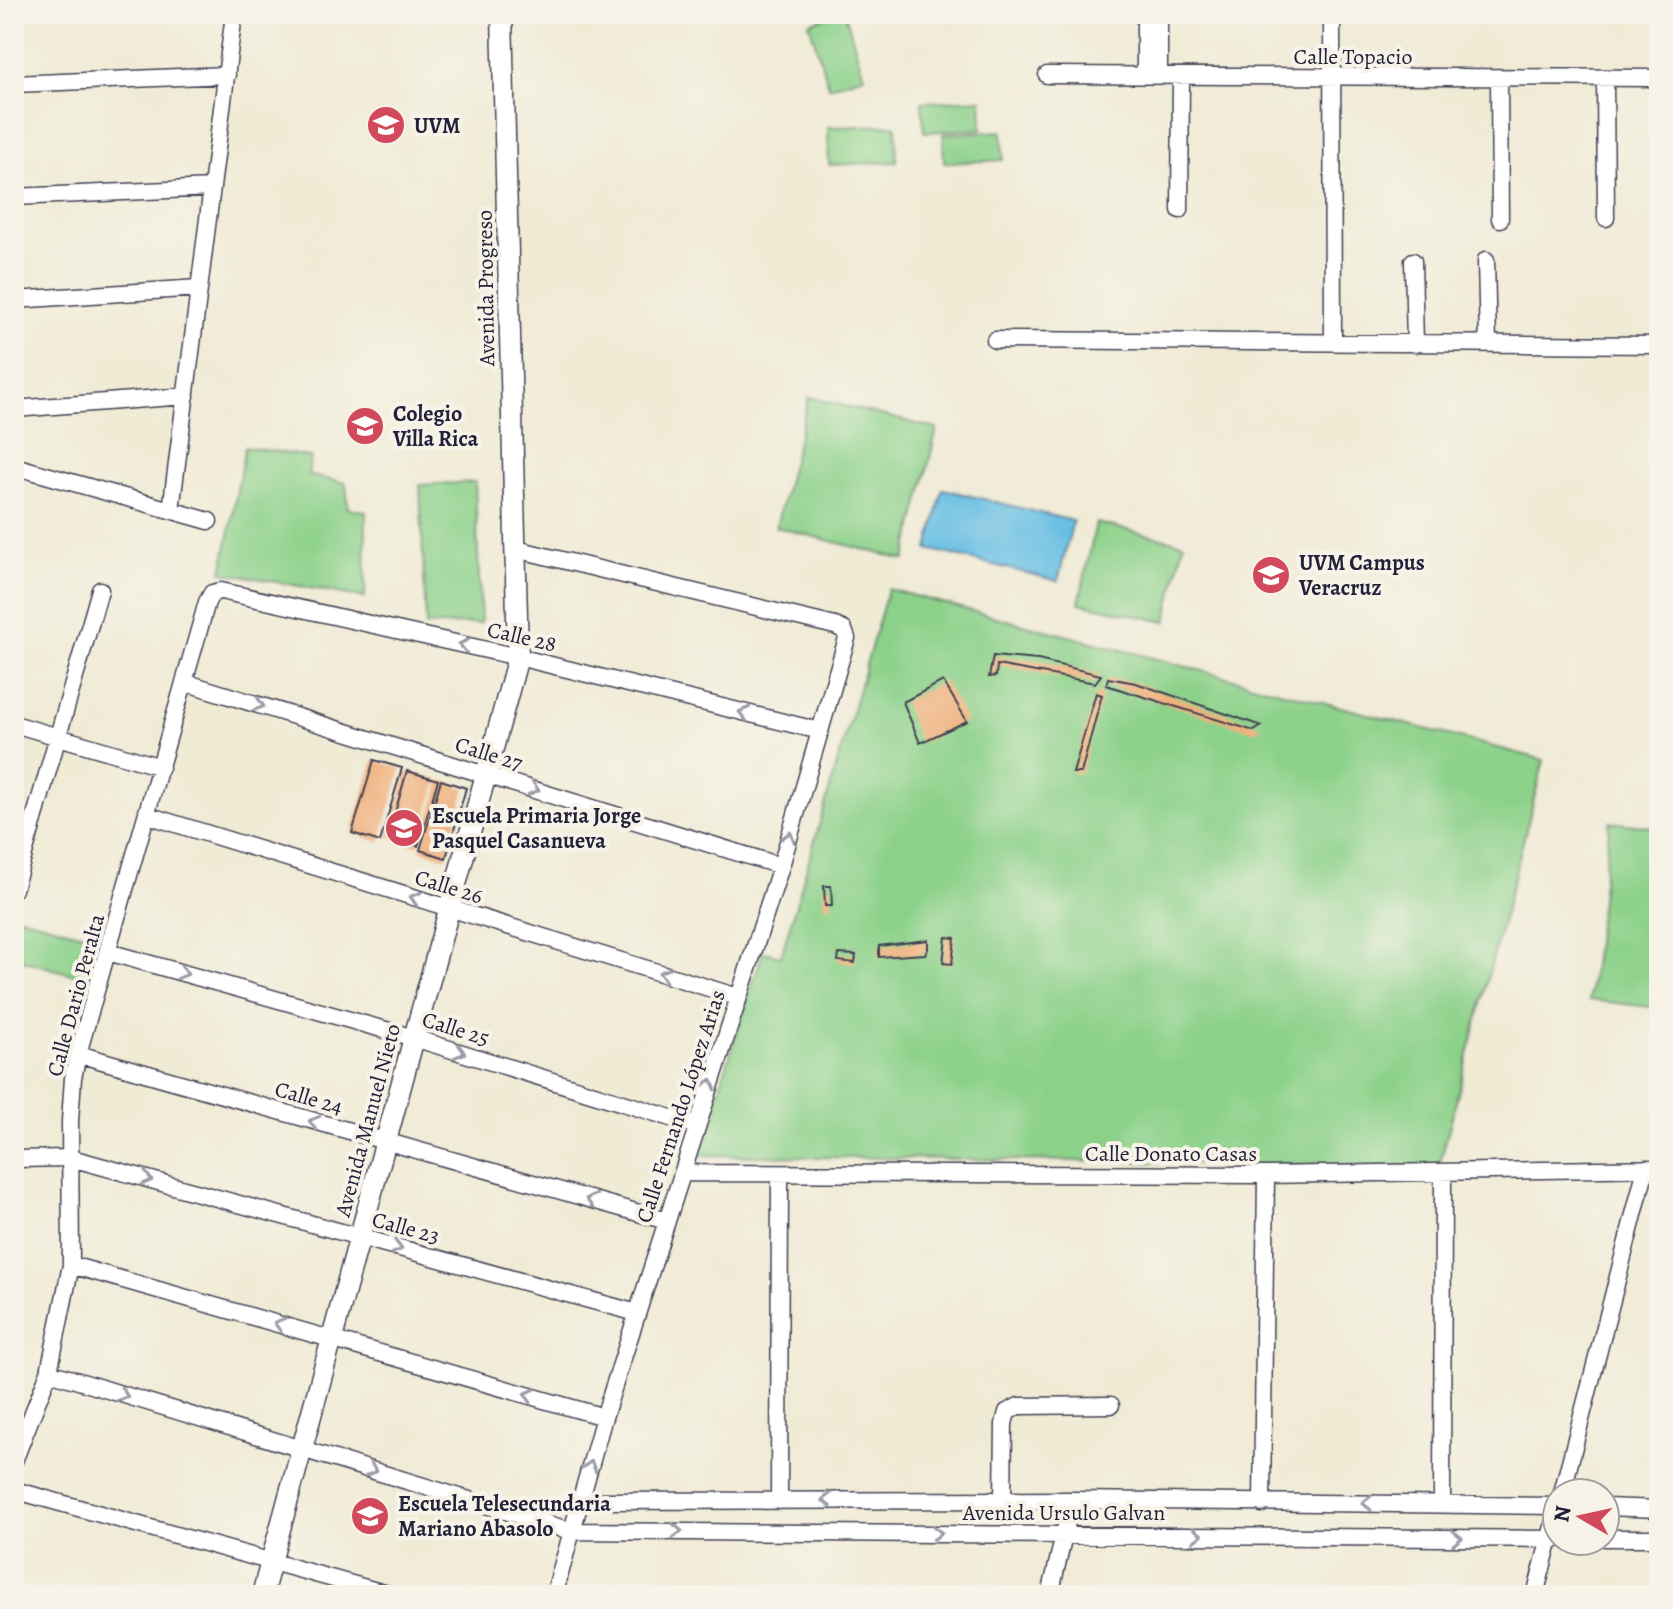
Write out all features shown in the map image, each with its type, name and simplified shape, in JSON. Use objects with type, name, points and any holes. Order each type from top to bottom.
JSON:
[{"type":"street","points":[[171,510],[234,14]]},
{"type":"street","name":"Avenida Progreso","points":[[502,14],[518,657]]},
{"type":"street","points":[[1145,14],[1152,76]]},
{"type":"street","points":[[1152,76],[1159,14]]},
{"type":"street","points":[[1332,14],[1333,343]]},
{"type":"street","points":[[14,84],[227,75]]},
{"type":"street","name":"Calle Topacio","points":[[1047,75],[1659,78]]},
{"type":"street","points":[[1180,210],[1181,76]]},
{"type":"street","points":[[1499,78],[1500,219]]},
{"type":"street","points":[[1605,78],[1606,218]]},
{"type":"street","points":[[14,197],[212,188]]},
{"type":"street","points":[[1486,260],[1488,344]]},
{"type":"street","points":[[1413,261],[1415,344]]},
{"type":"street","points":[[14,300],[199,288]]},
{"type":"street","points":[[995,340],[1659,345]]},
{"type":"street","points":[[14,409],[186,396]]},
{"type":"street","points":[[14,466],[209,521]]},
{"type":"street","name":"Calle Fernando López Arias","points":[[516,549],[844,630],[847,638],[781,866],[604,1417],[554,1595]]},
{"type":"street","points":[[14,889],[100,590]]},
{"type":"street","name":"Calle 28","points":[[212,593],[221,591],[518,657],[820,731]]},
{"type":"street","name":"Calle Dario Peralta","points":[[14,1461],[49,1372],[71,1265],[70,1121],[78,1054],[212,593]]},
{"type":"street","name":"Avenida Manuel Nieto","points":[[262,1595],[518,657]]},
{"type":"street","name":"Calle 27","points":[[184,682],[781,866]]},
{"type":"street","points":[[14,724],[161,767]]},
{"type":"street","name":"Calle 26","points":[[147,815],[738,997]]},
{"type":"street","name":"Calle 25","points":[[108,952],[414,1038],[697,1126]]},
{"type":"street","name":"Calle 24","points":[[78,1054],[667,1221]]},
{"type":"street","name":"Calle 23","points":[[14,1159],[71,1158],[637,1313]]},
{"type":"street","points":[[1566,1477],[1652,1168]]},
{"type":"street","name":"Calle Donato Casas","points":[[683,1173],[1266,1175],[1652,1168]]},
{"type":"street","points":[[1442,1503],[1443,1173]]},
{"type":"street","points":[[779,1499],[780,1175]]},
{"type":"street","points":[[1262,1504],[1266,1175]]},
{"type":"street","points":[[71,1265],[604,1417]]},
{"type":"street","name":"Avenida Ursulo Galvan","points":[[49,1372],[571,1531],[1541,1539]]},
{"type":"street","points":[[1003,1500],[1004,1424],[1007,1412],[1019,1406],[1111,1405]]},
{"type":"street","points":[[14,1490],[391,1595]]},
{"type":"street","points":[[1050,1595],[1072,1500]]},
{"type":"street","name":"Avenida Ursulo Galvan","points":[[580,1501],[1072,1500],[1262,1504],[1442,1503],[1541,1507]]},
{"type":"street","points":[[1621,1508],[1659,1509]]},
{"type":"street","points":[[1621,1538],[1659,1538]]},
{"type":"street","points":[[1535,1595],[1547,1557]]},
{"type":"green space","points":[[845,14],[864,76],[829,87],[809,23]]},
{"type":"green space","points":[[981,99],[982,129],[924,132],[922,102]]},
{"type":"green space","points":[[896,125],[897,162],[829,165],[828,127]]},
{"type":"green space","points":[[1002,131],[1003,160],[944,163],[943,134]]},
{"type":"green space","points":[[809,397],[937,429],[905,560],[776,527]]},
{"type":"green space","points":[[245,447],[311,457],[308,475],[346,483],[348,509],[366,511],[365,598],[222,572]]},
{"type":"green space","points":[[475,482],[481,623],[426,626],[420,485]]},
{"type":"green space","points":[[1096,523],[1184,543],[1166,622],[1079,603]]},
{"type":"green space","points":[[888,589],[1544,760],[1439,1167],[698,1155],[763,952],[781,956]]},
{"type":"green space","points":[[1610,822],[1659,828],[1659,1008],[1589,1000]]},
{"type":"green space","points":[[14,915],[104,940],[93,980],[14,958]]},
{"type":"water","points":[[943,489],[1073,521],[1058,581],[928,549]]},
{"type":"building","points":[[993,656],[1038,660],[1101,675],[1095,683],[997,665],[996,676],[989,677]]},
{"type":"building","points":[[1108,678],[1136,683],[1262,726],[1254,731],[1106,685]]},
{"type":"building","points":[[943,681],[967,721],[920,743],[903,702]]},
{"type":"building","points":[[1096,693],[1102,695],[1081,773],[1073,773]]},
{"type":"building","points":[[374,760],[402,768],[380,842],[352,833]]},
{"type":"building","points":[[407,771],[438,780],[418,846],[388,837]]},
{"type":"building","points":[[441,780],[466,788],[446,858],[420,850]]},
{"type":"building","points":[[824,886],[831,886],[832,906],[825,906]]},
{"type":"building","points":[[946,937],[955,938],[952,964],[943,963]]},
{"type":"building","points":[[928,940],[925,954],[879,957],[879,946]]},
{"type":"building","points":[[839,954],[856,955],[855,963],[838,961]]},
{"type":"place","name":"UVM","points":[[386,125]]},
{"type":"place","name":"Colegio Villa Rica","points":[[365,426]]},
{"type":"place","name":"UVM Campus Veracruz","points":[[1271,575]]},
{"type":"place","name":"Escuela Primaria Jorge Pasquel Casanueva","points":[[404,828]]},
{"type":"place","name":"Escuela Telesecundaria Mariano Abasolo","points":[[370,1516]]}]
